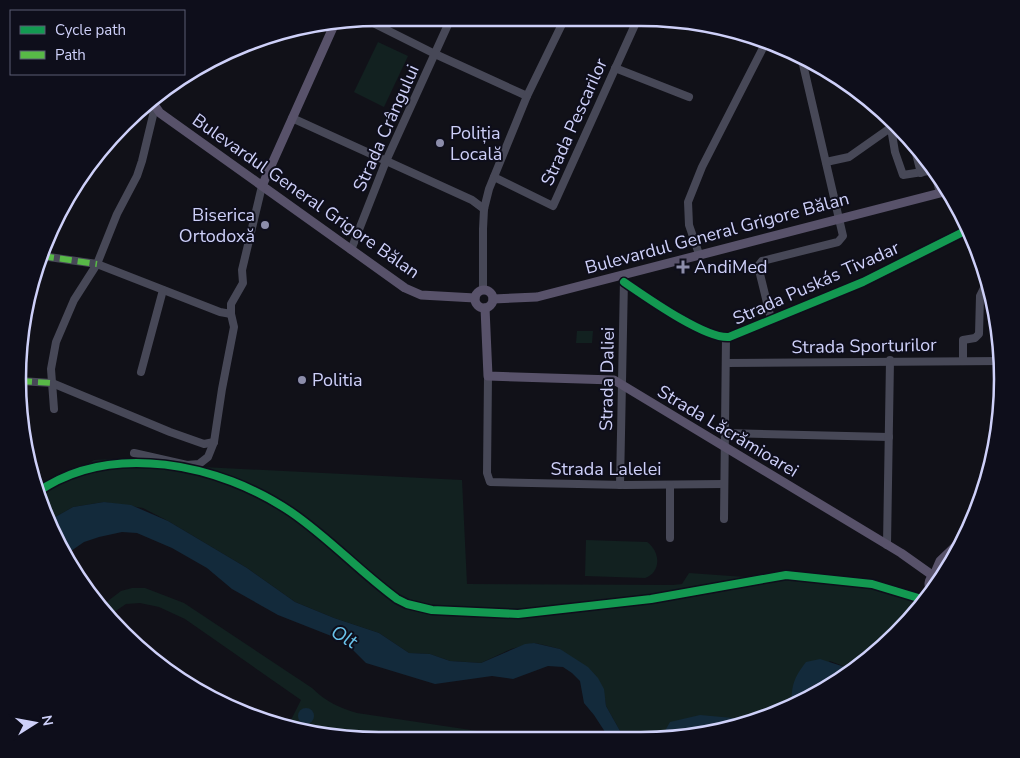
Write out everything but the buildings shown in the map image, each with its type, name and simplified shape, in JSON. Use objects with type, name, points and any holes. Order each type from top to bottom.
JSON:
[{"type":"main road","points":[[262,186],[332,29]]},
{"type":"main road","name":"Bulevardul General Grigore Bălan","points":[[154,107],[410,291],[428,295],[475,298]]},
{"type":"main road","name":"Bulevardul General Grigore Bălan","points":[[493,299],[537,297],[624,278],[699,254],[940,193]]},
{"type":"main road","points":[[483,290],[491,294],[493,299],[491,304],[485,308],[478,305],[475,298],[483,290]]},
{"type":"main road","points":[[485,308],[488,376]]},
{"type":"main road","name":"Strada Lăcrămioarei","points":[[488,376],[609,379],[622,385],[887,545],[933,575]]},
{"type":"main road","points":[[929,582],[940,561],[945,556]]},
{"type":"street","points":[[379,26],[527,96]]},
{"type":"street","name":"Strada Crângului","points":[[351,250],[386,161],[447,26]]},
{"type":"street","points":[[483,290],[484,210],[486,201],[527,96],[560,26]]},
{"type":"street","name":"Strada Pescarilor","points":[[494,177],[553,206],[634,26]]},
{"type":"street","points":[[699,254],[689,225],[688,202],[702,167],[763,48]]},
{"type":"street","points":[[771,319],[758,266],[762,261],[838,242],[843,236],[804,67]]},
{"type":"street","points":[[615,68],[689,97]]},
{"type":"street","points":[[54,409],[51,369],[56,342],[74,300],[97,264],[142,161],[151,110]]},
{"type":"street","points":[[292,118],[472,200],[484,210]]},
{"type":"street","points":[[826,162],[849,157],[889,129]]},
{"type":"street","points":[[893,133],[902,173],[907,176],[926,172]]},
{"type":"street","points":[[918,160],[921,173]]},
{"type":"street","points":[[134,453],[187,465],[200,464],[208,457],[214,442],[234,327],[231,314],[235,295],[243,283],[242,270],[262,186]]},
{"type":"street","points":[[472,200],[486,201]]},
{"type":"street","name":"Strada Puskás Tivadar","points":[[624,278],[660,306],[698,328],[715,336],[726,337],[863,282],[961,232]]},
{"type":"street","points":[[48,257],[97,264],[220,312],[231,314]]},
{"type":"street","name":"Strada Daliei","points":[[620,485],[624,278]]},
{"type":"street","points":[[140,372],[163,290]]},
{"type":"street","points":[[963,361],[963,340],[975,338],[980,334],[980,296],[983,291]]},
{"type":"street","points":[[724,520],[726,337]]},
{"type":"street","points":[[887,545],[890,360]]},
{"type":"street","name":"Strada Sporturilor","points":[[727,363],[890,360],[993,361]]},
{"type":"street","name":"Strada Lalelei","points":[[488,376],[488,480],[494,483],[724,484]]},
{"type":"street","points":[[26,382],[52,383],[62,390],[170,432],[204,444],[214,442]]},
{"type":"street","points":[[725,433],[889,437]]},
{"type":"street","points":[[670,485],[670,538]]},
{"type":"shaded area","points":[[378,42],[408,56],[384,107],[354,92]]},
{"type":"shaded area","points":[[577,331],[593,331],[592,343],[576,343]]},
{"type":"shaded area","points":[[114,459],[183,466],[462,480],[467,584],[673,585],[682,584],[689,573],[745,577],[775,573],[846,578],[884,584],[920,595],[874,644],[856,659],[845,667],[830,661],[800,693],[776,705],[732,720],[687,729],[621,732],[606,706],[605,699],[560,649],[534,643],[511,649],[481,663],[450,661],[430,654],[409,653],[379,633],[334,618],[295,602],[247,568],[143,508],[104,502],[73,507],[55,517],[46,494],[94,460]]},
{"type":"shaded area","points":[[586,540],[647,542],[655,551],[657,566],[645,578],[585,576]]},
{"type":"shaded area","points":[[132,588],[145,588],[184,603],[333,704],[344,709],[357,713],[484,732],[356,731],[333,729],[291,721],[301,700],[185,619],[159,607],[140,603],[126,604],[114,612],[106,602],[121,591]]},
{"type":"water","name":"Olt","points":[[104,502],[131,505],[168,521],[247,568],[295,602],[334,618],[379,633],[409,653],[430,654],[450,661],[481,663],[525,644],[534,643],[560,649],[588,667],[598,678],[604,689],[606,706],[621,732],[605,732],[584,703],[580,681],[563,667],[548,666],[513,679],[492,676],[435,684],[366,663],[344,641],[278,615],[232,589],[207,568],[172,548],[137,533],[122,532],[99,537],[84,542],[72,551],[55,517],[73,507]]},
{"type":"water","points":[[820,659],[844,667],[792,697],[796,678],[806,662]]},
{"type":"water","points":[[303,708],[309,708],[314,713],[314,719],[309,724],[302,723],[298,719],[298,713]]},
{"type":"water","points":[[700,715],[735,719],[687,729],[665,731],[670,722]]},
{"type":"marked path","points":[[48,257],[97,264]]},
{"type":"marked path","points":[[26,381],[52,383]]},
{"type":"cycle path","points":[[624,282],[661,307],[691,324],[718,336],[729,337],[863,282],[962,233]]},
{"type":"cycle path","points":[[44,489],[66,477],[98,467],[131,463],[165,465],[199,471],[232,481],[263,495],[305,522],[397,599],[407,604],[432,610],[518,614],[651,599],[786,575],[872,584],[918,598]]},
{"type":"place","name":"Poliția Locală","points":[[440,143]]},
{"type":"place","name":"Biserica Ortodoxă","points":[[265,225]]},
{"type":"place","name":"AndiMed","points":[[683,267]]},
{"type":"place","name":"Politia","points":[[302,380]]}]
